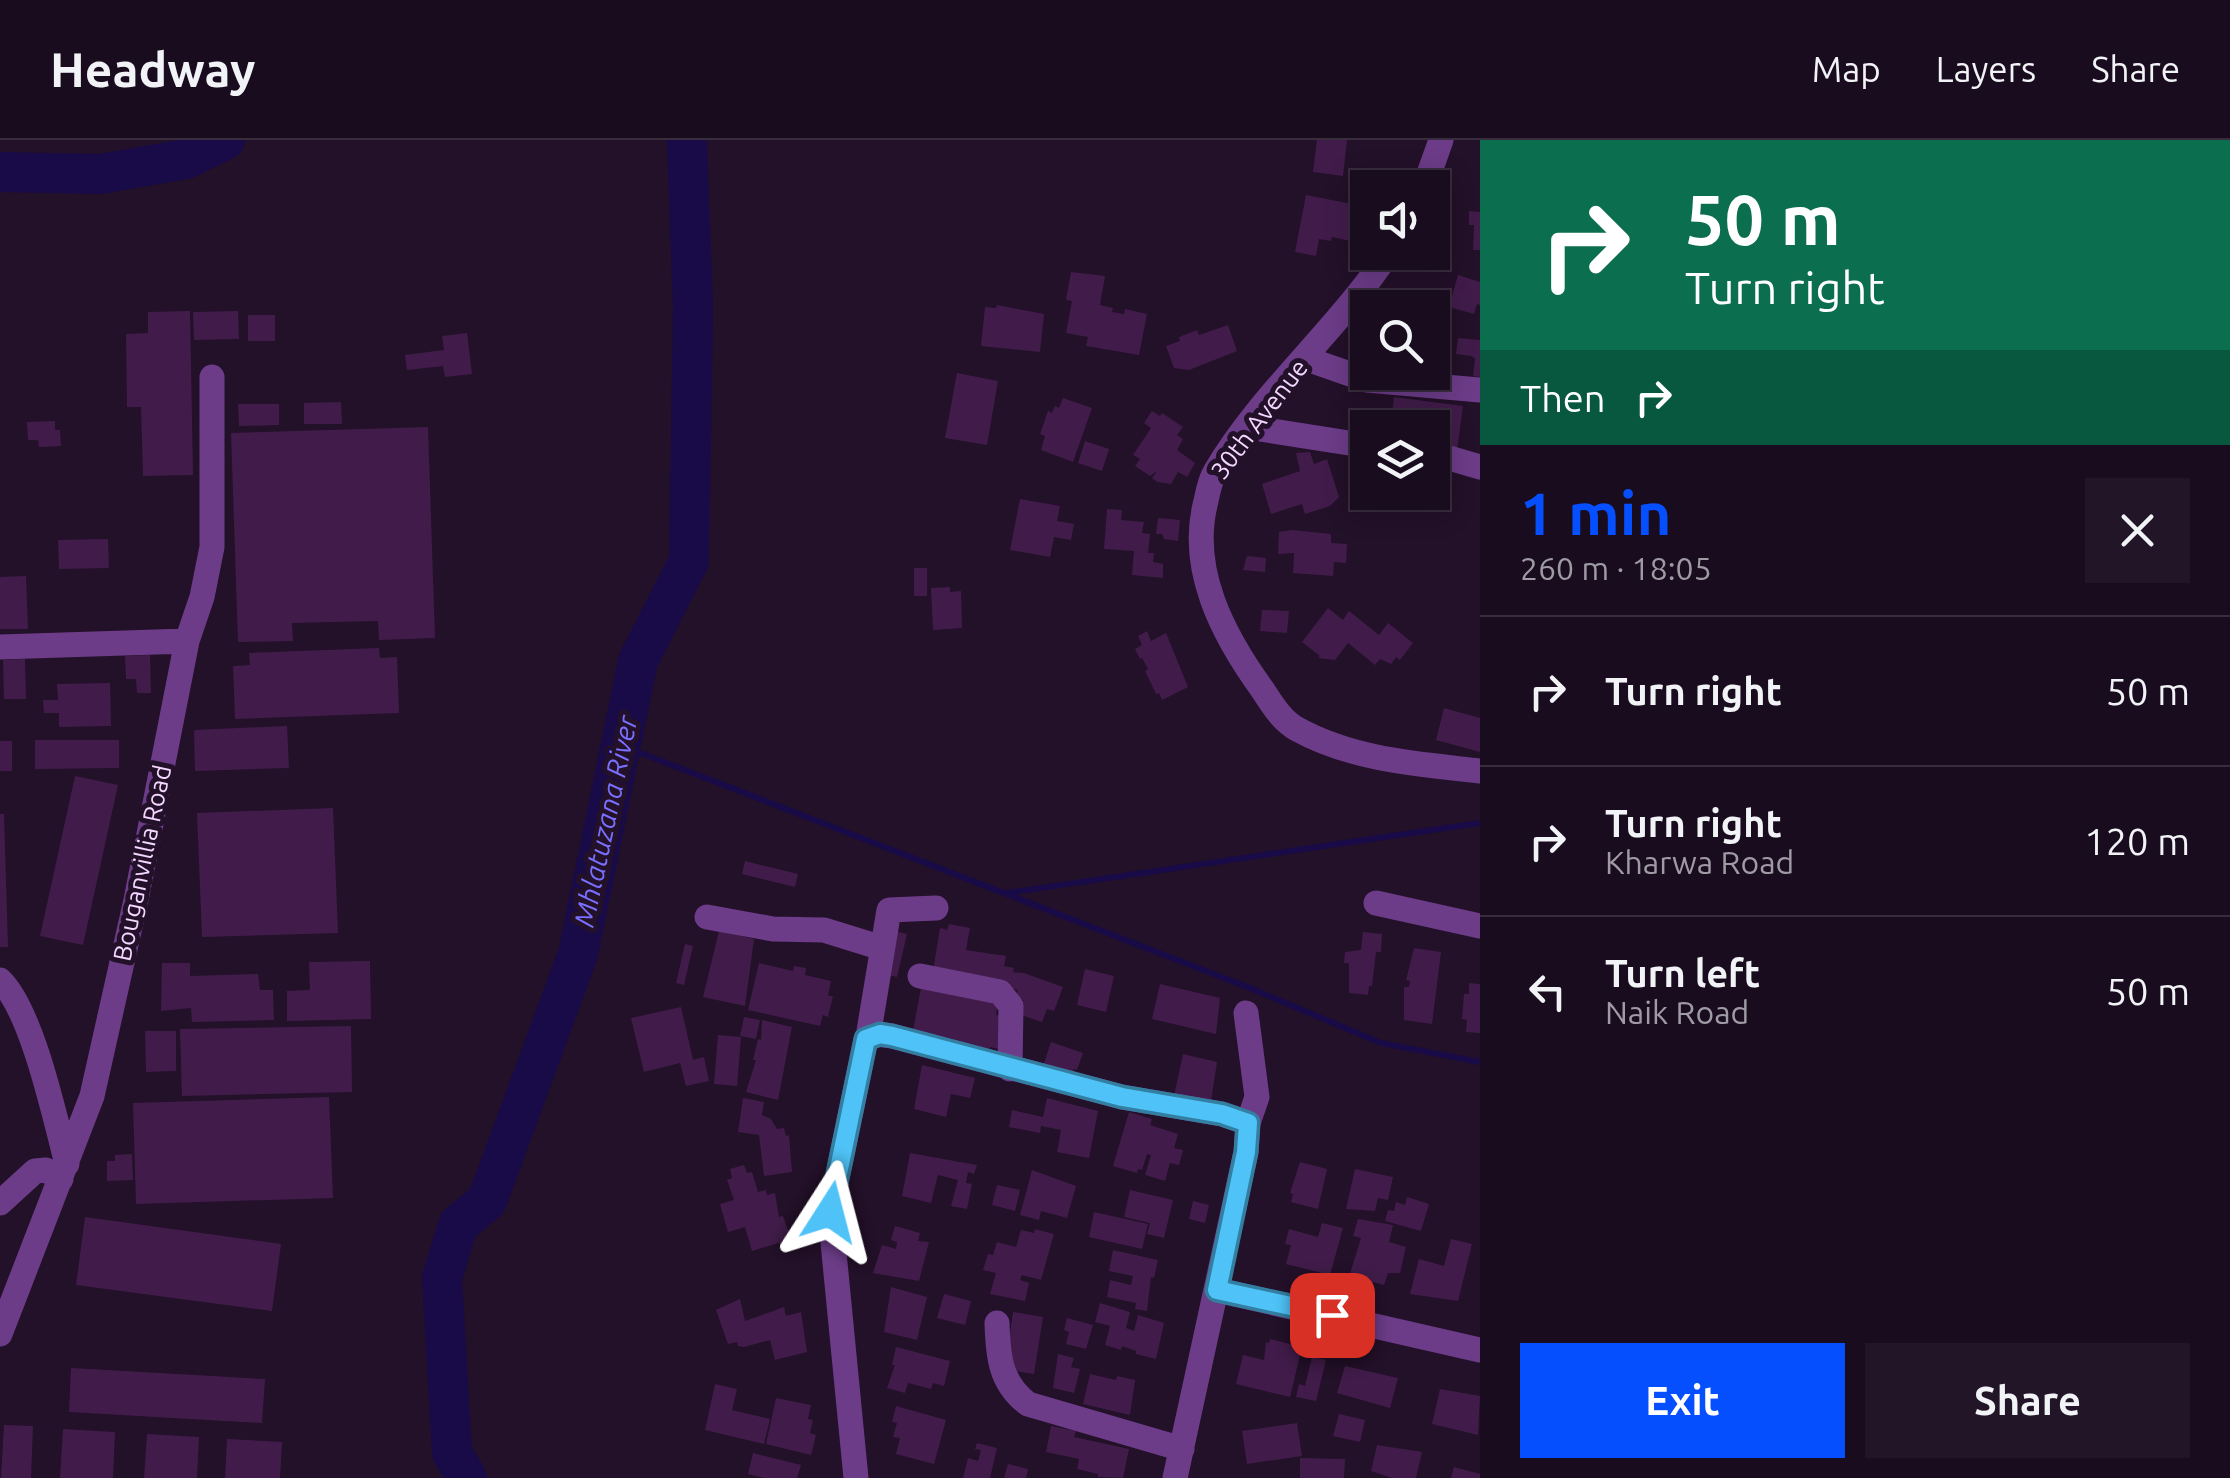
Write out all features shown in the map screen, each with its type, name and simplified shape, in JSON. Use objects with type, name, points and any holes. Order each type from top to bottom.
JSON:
[{"type":"street","points":[[1430,170],[1440,140]]},
{"type":"street","name":"30th Avenue","points":[[1375,270],[1212,475],[1199,550],[1227,634],[1279,713],[1296,728],[1374,758],[1480,772]]},
{"type":"street","points":[[1304,358],[1367,380],[1480,390]]},
{"type":"street","name":"Bouganvillia Road","points":[[0,1334],[96,1078],[136,900],[187,641],[202,597],[212,547],[212,377]]},
{"type":"street","points":[[1247,427],[1350,443]]},
{"type":"street","points":[[1450,458],[1480,466]]},
{"type":"street","points":[[0,646],[187,641]]},
{"type":"street","points":[[1376,904],[1480,926]]},
{"type":"street","points":[[856,1478],[830,1212],[890,910],[936,908]]},
{"type":"street","points":[[707,917],[773,930],[824,930],[882,948]]},
{"type":"street","points":[[920,976],[1000,992],[1007,997],[1010,1068]]},
{"type":"street","points":[[0,980],[16,999],[26,1028],[64,1171],[35,1170],[0,1203]]},
{"type":"street","points":[[1175,1478],[1246,1152],[1248,1123],[1257,1097],[1246,1013]]},
{"type":"street","points":[[866,1043],[880,1034],[892,1036],[1122,1097],[1222,1114],[1248,1123]]},
{"type":"street","points":[[1217,1290],[1480,1350]]},
{"type":"street","points":[[997,1323],[1000,1366],[1016,1395],[1028,1404],[1182,1449]]},
{"type":"building","points":[[1317,140],[1347,140],[1343,176],[1313,172]]},
{"type":"building","points":[[1306,195],[1350,204],[1350,241],[1319,239],[1316,256],[1295,252]]},
{"type":"building","points":[[1469,211],[1480,212],[1480,250],[1473,250],[1474,225],[1469,225]]},
{"type":"building","points":[[1071,272],[1105,276],[1100,305],[1113,308],[1112,312],[1124,314],[1125,309],[1147,314],[1139,355],[1086,346],[1088,337],[1066,333],[1072,301],[1066,300]]},
{"type":"building","points":[[1458,275],[1480,282],[1480,305],[1477,304],[1474,314],[1450,307]]},
{"type":"building","points":[[997,305],[1044,314],[1040,352],[981,346],[985,307]]},
{"type":"building","points":[[190,311],[193,475],[143,476],[141,407],[127,407],[126,334],[148,333],[148,312]]},
{"type":"building","points":[[238,311],[239,339],[194,340],[193,312]]},
{"type":"building","points":[[248,315],[275,315],[275,341],[248,341]]},
{"type":"building","points":[[1228,325],[1237,351],[1189,370],[1174,368],[1166,346],[1197,330],[1199,335]]},
{"type":"building","points":[[467,333],[472,374],[445,377],[443,366],[407,370],[405,355],[444,350],[442,336]]},
{"type":"building","points":[[1458,338],[1480,340],[1480,377],[1473,376],[1472,356],[1456,354]]},
{"type":"building","points":[[957,373],[998,381],[987,445],[945,438]]},
{"type":"building","points":[[1394,397],[1463,406],[1457,451],[1450,450],[1450,410],[1392,410]]},
{"type":"building","points":[[1063,398],[1092,408],[1073,462],[1041,450],[1045,436],[1040,434],[1048,411],[1059,408]]},
{"type":"building","points":[[341,402],[342,424],[304,424],[304,403]]},
{"type":"building","points":[[238,404],[279,404],[279,425],[239,426]]},
{"type":"building","points":[[1152,411],[1183,427],[1177,435],[1183,439],[1177,450],[1195,463],[1187,477],[1178,472],[1171,484],[1152,478],[1157,471],[1150,476],[1135,466],[1140,459],[1133,455],[1151,428],[1144,423]]},
{"type":"building","points":[[55,421],[61,446],[39,447],[38,440],[28,440],[27,422]]},
{"type":"building","points":[[428,427],[435,638],[379,640],[378,621],[292,623],[293,641],[238,642],[231,433]]},
{"type":"building","points":[[1085,441],[1109,449],[1102,471],[1078,463]]},
{"type":"building","points":[[1310,452],[1314,464],[1327,459],[1339,497],[1330,506],[1305,514],[1302,504],[1271,514],[1262,484],[1300,471],[1296,453]]},
{"type":"building","points":[[1020,499],[1060,506],[1057,521],[1074,524],[1071,540],[1054,537],[1050,557],[1010,550]]},
{"type":"building","points":[[1107,509],[1122,510],[1121,520],[1144,522],[1142,533],[1150,534],[1148,553],[1154,553],[1153,562],[1163,564],[1163,578],[1132,575],[1134,551],[1104,549]]},
{"type":"building","points":[[1158,518],[1180,520],[1178,541],[1156,534]]},
{"type":"building","points":[[1279,532],[1331,534],[1331,543],[1347,544],[1346,563],[1334,562],[1333,576],[1293,573],[1294,553],[1278,554]]},
{"type":"building","points":[[108,539],[109,568],[59,569],[58,540]]},
{"type":"building","points":[[1247,556],[1266,558],[1265,572],[1243,570]]},
{"type":"building","points":[[914,568],[927,568],[927,596],[914,596]]},
{"type":"building","points":[[26,576],[28,629],[0,629],[0,577]]},
{"type":"building","points":[[950,587],[950,592],[961,591],[962,628],[933,630],[931,588]]},
{"type":"building","points":[[1328,608],[1343,620],[1349,611],[1379,635],[1388,623],[1413,643],[1400,660],[1396,657],[1391,664],[1380,659],[1375,665],[1348,643],[1335,660],[1318,658],[1302,642]]},
{"type":"building","points":[[1262,610],[1289,611],[1287,633],[1260,631]]},
{"type":"building","points":[[1147,631],[1151,641],[1166,633],[1188,687],[1162,700],[1135,649],[1142,645],[1138,636]]},
{"type":"building","points":[[379,648],[380,658],[397,657],[399,713],[235,719],[233,666],[250,665],[249,653]]},
{"type":"building","points":[[150,655],[151,693],[137,693],[136,679],[126,679],[125,656]]},
{"type":"building","points":[[25,659],[26,699],[4,699],[3,660]]},
{"type":"building","points":[[110,683],[111,726],[59,727],[59,713],[44,713],[43,700],[58,700],[57,684]]},
{"type":"building","points":[[1444,708],[1480,718],[1480,752],[1436,740]]},
{"type":"building","points":[[287,726],[289,768],[195,771],[194,730]]},
{"type":"building","points":[[35,740],[119,740],[119,768],[35,769]]},
{"type":"building","points":[[0,741],[12,741],[12,771],[0,771]]},
{"type":"building","points":[[75,776],[118,785],[83,945],[40,936]]},
{"type":"building","points":[[333,808],[338,933],[202,937],[197,813]]},
{"type":"building","points":[[0,814],[4,814],[8,947],[0,947]]},
{"type":"building","points":[[745,861],[798,874],[795,887],[742,874]]},
{"type":"building","points":[[949,924],[970,928],[966,950],[1006,956],[1004,966],[1014,968],[1013,972],[1063,987],[1054,1011],[1047,1009],[1042,1022],[1018,1014],[1023,1000],[1015,997],[1018,990],[933,971],[940,928],[947,930]]},
{"type":"building","points":[[719,931],[754,939],[745,1006],[703,997]]},
{"type":"building","points":[[894,931],[907,934],[897,977],[884,974]]},
{"type":"building","points":[[1363,932],[1382,934],[1381,952],[1376,952],[1368,995],[1349,993],[1349,963],[1344,963],[1345,952],[1361,950]]},
{"type":"building","points":[[685,944],[693,946],[684,985],[676,983]]},
{"type":"building","points":[[1414,948],[1441,952],[1432,1024],[1404,1020],[1404,987],[1409,987],[1410,981],[1406,980]]},
{"type":"building","points":[[370,961],[371,1019],[287,1021],[287,991],[310,990],[309,962]]},
{"type":"building","points":[[162,963],[190,963],[190,976],[258,974],[260,990],[273,990],[274,1020],[192,1022],[191,1008],[161,1011]]},
{"type":"building","points":[[759,963],[793,971],[794,966],[806,968],[805,975],[831,981],[828,996],[833,996],[828,1017],[823,1015],[820,1026],[748,1010]]},
{"type":"building","points":[[1085,969],[1114,976],[1106,1012],[1077,1005]]},
{"type":"building","points":[[922,982],[998,1003],[996,1015],[1005,1016],[999,1049],[990,1047],[989,1051],[953,1044],[954,1039],[913,1031]]},
{"type":"building","points":[[1469,983],[1480,984],[1480,1033],[1466,1032],[1467,1020],[1462,1019]]},
{"type":"building","points":[[1160,984],[1220,998],[1216,1034],[1152,1019]]},
{"type":"building","points":[[681,1007],[693,1060],[704,1057],[709,1081],[686,1086],[680,1063],[644,1072],[631,1018]]},
{"type":"building","points":[[744,1017],[760,1020],[756,1039],[740,1036]]},
{"type":"building","points":[[762,1020],[792,1027],[778,1100],[746,1092],[758,1039],[761,1040]]},
{"type":"building","points":[[351,1026],[352,1092],[182,1096],[180,1029]]},
{"type":"building","points":[[145,1031],[176,1031],[176,1071],[146,1072]]},
{"type":"building","points":[[718,1035],[741,1037],[737,1086],[714,1084]]},
{"type":"building","points":[[1051,1042],[1083,1053],[1071,1079],[1042,1069]]},
{"type":"building","points":[[1183,1054],[1217,1062],[1210,1107],[1174,1096]]},
{"type":"building","points":[[922,1065],[975,1078],[970,1098],[951,1094],[946,1117],[914,1109]]},
{"type":"building","points":[[329,1097],[333,1198],[136,1204],[133,1103]]},
{"type":"building","points":[[743,1098],[764,1102],[762,1115],[789,1135],[792,1172],[764,1176],[759,1135],[738,1132]]},
{"type":"building","points":[[1047,1098],[1098,1111],[1089,1158],[1057,1152],[1061,1130],[1041,1126],[1040,1133],[1009,1127],[1012,1110],[1043,1117]]},
{"type":"building","points":[[1129,1112],[1152,1119],[1150,1125],[1178,1134],[1174,1148],[1183,1150],[1179,1165],[1170,1163],[1165,1181],[1145,1175],[1151,1155],[1147,1154],[1142,1170],[1137,1173],[1113,1166]]},
{"type":"building","points":[[910,1153],[977,1165],[974,1174],[968,1172],[966,1183],[972,1184],[967,1209],[951,1206],[958,1180],[938,1175],[931,1203],[902,1196]]},
{"type":"building","points":[[132,1154],[133,1180],[107,1181],[107,1161],[115,1161],[115,1155]]},
{"type":"building","points":[[1300,1162],[1327,1169],[1318,1209],[1291,1202]]},
{"type":"building","points":[[744,1165],[747,1173],[752,1172],[758,1192],[775,1193],[779,1217],[783,1216],[791,1239],[752,1251],[745,1227],[728,1232],[720,1204],[734,1200],[727,1180],[732,1178],[730,1169]]},
{"type":"building","points":[[1355,1169],[1393,1177],[1388,1200],[1378,1198],[1375,1211],[1346,1209]]},
{"type":"building","points":[[1032,1170],[1076,1186],[1067,1218],[1041,1211],[1039,1220],[1020,1215]]},
{"type":"building","points":[[997,1185],[1020,1190],[1015,1211],[992,1205]]},
{"type":"building","points":[[1130,1190],[1173,1200],[1164,1238],[1147,1234],[1150,1223],[1124,1217]]},
{"type":"building","points":[[1407,1197],[1429,1204],[1421,1231],[1385,1221],[1388,1210],[1394,1211],[1396,1202],[1405,1205]]},
{"type":"building","points":[[1193,1201],[1209,1205],[1205,1223],[1189,1219]]},
{"type":"building","points":[[1094,1212],[1148,1224],[1142,1249],[1089,1237]]},
{"type":"building","points":[[85,1217],[281,1244],[272,1311],[76,1285]]},
{"type":"building","points":[[1358,1219],[1393,1225],[1389,1242],[1406,1247],[1400,1273],[1388,1273],[1384,1285],[1348,1280],[1361,1238],[1353,1236]]},
{"type":"building","points":[[1322,1223],[1343,1228],[1330,1275],[1286,1264],[1291,1245],[1285,1244],[1289,1229],[1318,1237]]},
{"type":"building","points":[[895,1226],[920,1233],[918,1241],[929,1242],[919,1281],[873,1273],[882,1245],[896,1249],[897,1242],[891,1240]]},
{"type":"building","points":[[1035,1229],[1054,1234],[1041,1280],[1022,1275],[1020,1280],[1029,1283],[1025,1301],[990,1294],[996,1273],[983,1270],[988,1254],[993,1255],[997,1242],[1016,1247],[1021,1230],[1034,1233]]},
{"type":"building","points":[[1451,1239],[1472,1244],[1458,1301],[1410,1294],[1419,1259],[1444,1266]]},
{"type":"building","points":[[1113,1250],[1158,1260],[1154,1278],[1151,1277],[1147,1311],[1135,1309],[1136,1303],[1107,1297],[1110,1280],[1131,1285],[1133,1276],[1109,1271]]},
{"type":"building","points":[[891,1287],[927,1297],[917,1340],[884,1332]]},
{"type":"building","points":[[944,1294],[971,1301],[965,1325],[937,1318]]},
{"type":"building","points":[[740,1299],[745,1321],[784,1307],[786,1316],[801,1312],[807,1352],[775,1360],[770,1340],[744,1347],[737,1342],[728,1344],[716,1310]]},
{"type":"building","points":[[1100,1303],[1130,1312],[1126,1328],[1134,1331],[1138,1315],[1164,1323],[1156,1359],[1122,1346],[1121,1350],[1105,1345],[1110,1326],[1095,1322]]},
{"type":"building","points":[[1013,1312],[1043,1317],[1034,1374],[1005,1369]]},
{"type":"building","points":[[1067,1318],[1093,1325],[1086,1349],[1066,1344]]},
{"type":"building","points":[[1270,1339],[1302,1347],[1290,1397],[1236,1384],[1243,1355],[1264,1360],[1266,1342]]},
{"type":"building","points":[[896,1347],[950,1361],[944,1386],[933,1383],[931,1389],[908,1383],[905,1393],[887,1388]]},
{"type":"building","points":[[1058,1354],[1074,1358],[1071,1367],[1080,1369],[1074,1393],[1053,1388]]},
{"type":"building","points":[[1312,1357],[1326,1360],[1316,1401],[1296,1397],[1299,1384],[1305,1386]]},
{"type":"building","points":[[1345,1366],[1398,1378],[1390,1408],[1337,1393]]},
{"type":"building","points":[[71,1368],[265,1379],[262,1423],[69,1412]]},
{"type":"building","points":[[1090,1374],[1135,1380],[1130,1415],[1083,1404]]},
{"type":"building","points":[[715,1384],[737,1389],[732,1410],[770,1419],[764,1444],[705,1430]]},
{"type":"building","points":[[1440,1389],[1480,1396],[1478,1435],[1432,1424]]},
{"type":"building","points":[[776,1398],[811,1405],[810,1433],[816,1435],[811,1455],[766,1444]]},
{"type":"building","points":[[896,1406],[946,1420],[934,1464],[896,1454],[900,1438],[893,1437],[897,1423],[892,1422]]},
{"type":"building","points":[[1339,1414],[1365,1420],[1360,1442],[1333,1436]]},
{"type":"building","points":[[1297,1423],[1302,1456],[1247,1464],[1242,1431]]},
{"type":"building","points":[[4,1425],[33,1426],[31,1478],[1,1478]]},
{"type":"building","points":[[1051,1426],[1076,1431],[1074,1437],[1129,1449],[1123,1478],[1098,1477],[1077,1469],[1079,1459],[1046,1452]]},
{"type":"building","points":[[63,1429],[115,1432],[113,1478],[60,1478]]},
{"type":"building","points":[[147,1434],[199,1437],[197,1478],[144,1478]]},
{"type":"building","points":[[227,1439],[282,1442],[280,1478],[225,1478]]},
{"type":"building","points":[[977,1443],[997,1448],[990,1478],[963,1478],[968,1458],[978,1461],[981,1450],[975,1449]]},
{"type":"building","points":[[1377,1445],[1422,1452],[1416,1478],[1392,1478],[1371,1471]]},
{"type":"building","points":[[753,1453],[801,1465],[797,1478],[748,1474]]},
{"type":"building","points":[[1300,1458],[1345,1459],[1344,1478],[1300,1478]]},
{"type":"building","points":[[1008,1464],[1028,1469],[1026,1478],[1004,1478]]},
{"type":"building","points":[[1454,1467],[1480,1474],[1480,1478],[1451,1478]]},
{"type":"waterway","name":"Mhlatuzana River","points":[[0,172],[100,174],[186,159],[225,140]]},
{"type":"waterway","name":"Mhlatuzana River","points":[[467,1478],[452,1453],[442,1278],[458,1225],[487,1201],[578,954],[638,661],[689,561],[693,308],[687,140]]},
{"type":"waterway","points":[[620,745],[1250,988],[1381,1043],[1480,1062]]},
{"type":"waterway","points":[[1007,893],[1480,823]]},
{"type":"route","points":[[830,1212],[866,1039],[880,1034],[892,1036],[1122,1097],[1222,1114],[1248,1123],[1246,1152],[1217,1290],[1332,1315]]}]
